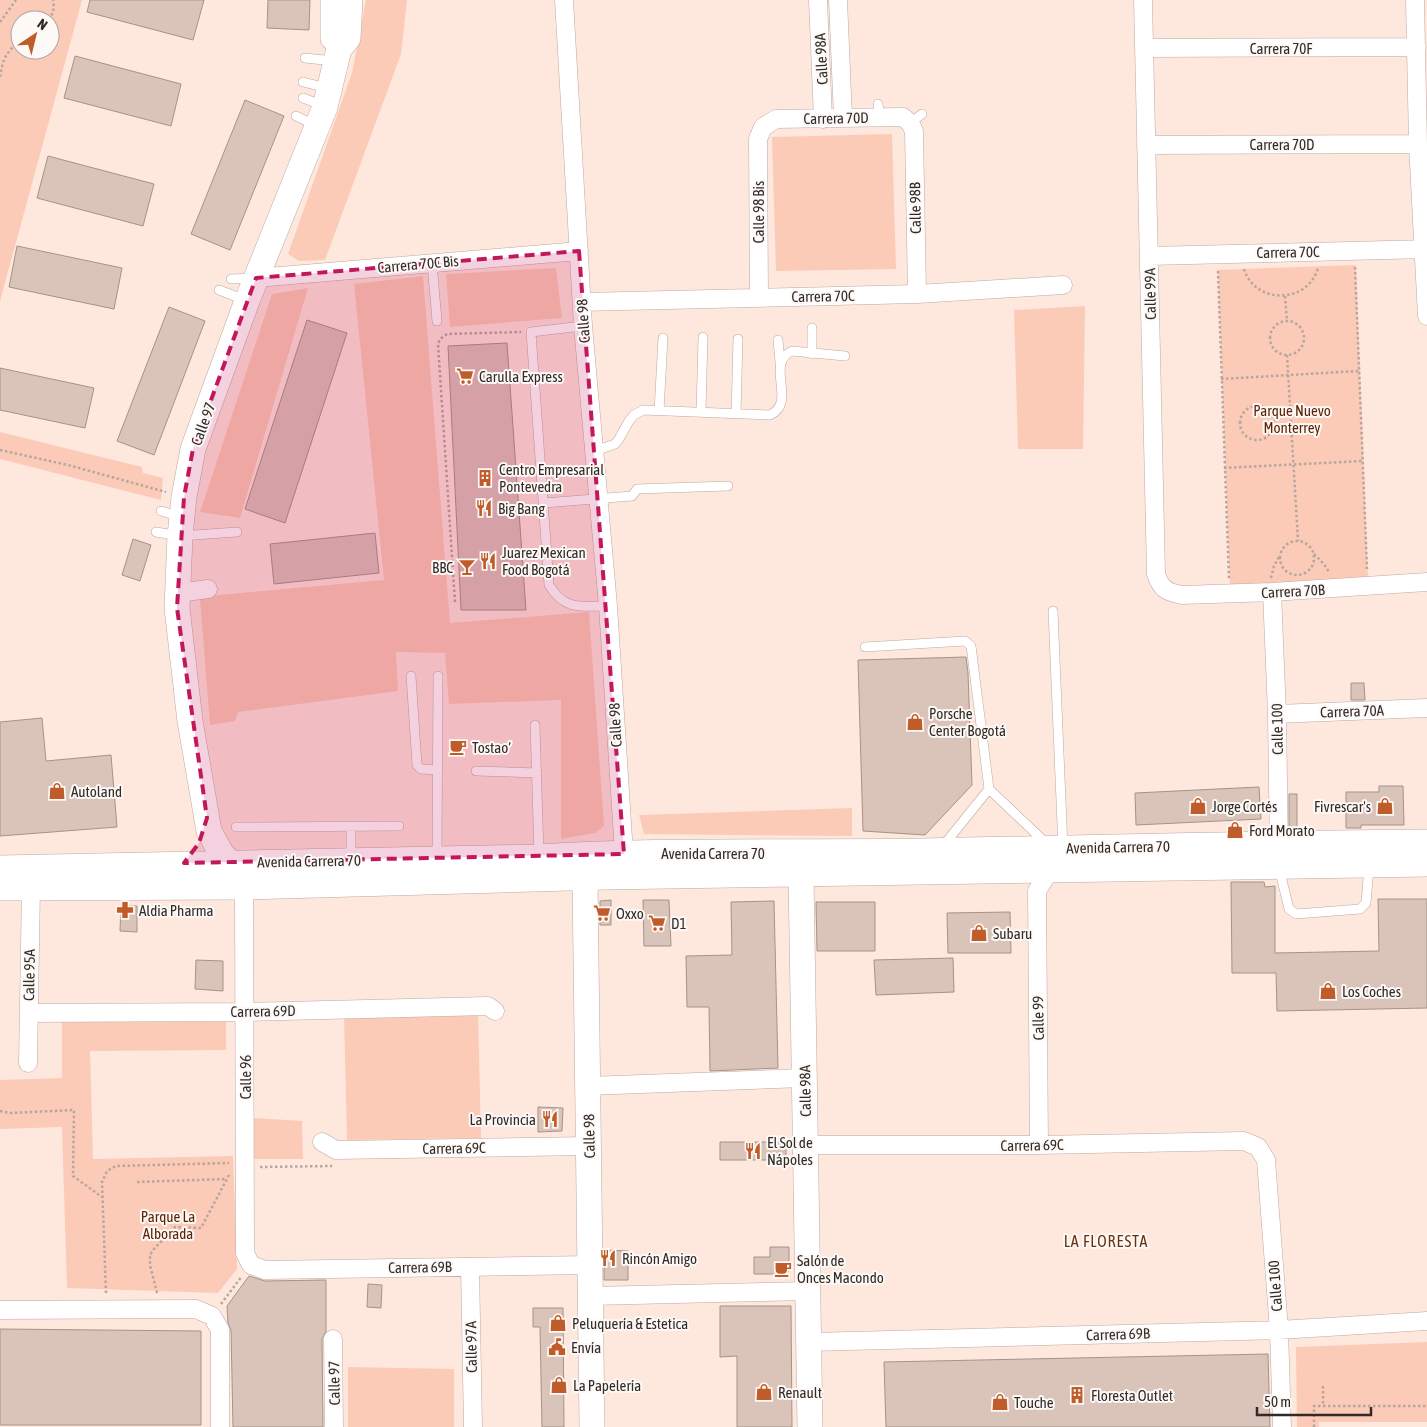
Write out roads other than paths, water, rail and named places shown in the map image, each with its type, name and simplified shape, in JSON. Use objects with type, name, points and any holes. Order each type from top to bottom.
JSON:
[{"type":"street","points":[[333,0],[332,36],[338,55]]},
{"type":"street","name":"Calle 97","points":[[230,863],[214,843],[206,818],[190,721],[177,608],[178,593],[172,519],[193,449],[256,278],[314,107],[348,38],[350,0]]},
{"type":"street","name":"Calle 98","points":[[564,0],[583,326],[608,606],[624,854]]},
{"type":"street","name":"Calle 98A","points":[[818,0],[823,119]]},
{"type":"street","name":"Calle 98A","points":[[838,0],[843,118]]},
{"type":"street","name":"Calle 99A","points":[[1143,0],[1156,574],[1160,586]]},
{"type":"street","points":[[1416,0],[1418,144],[1425,249],[1427,316]]},
{"type":"street","name":"Carrera 70F","points":[[1144,48],[1417,47]]},
{"type":"street","name":"Carrera 70D","points":[[763,127],[776,119],[843,118],[879,111],[903,118],[916,118]]},
{"type":"street","name":"Calle 98B","points":[[916,118],[914,131],[916,294]]},
{"type":"street","name":"Calle 98 Bis","points":[[759,298],[758,140],[763,127]]},
{"type":"street","name":"Carrera 70D","points":[[1146,144],[1418,144]]},
{"type":"street","name":"Carrera 70C","points":[[1149,256],[1425,249]]},
{"type":"street","name":"Carrera 70C Bis","points":[[256,278],[579,251]]},
{"type":"street","name":"Carrera 70C","points":[[582,302],[916,294],[1063,285]]},
{"type":"street","name":"Carrera 70B","points":[[1160,586],[1172,594],[1182,596],[1271,587],[1368,587],[1427,582]]},
{"type":"street","name":"Calle 100","points":[[1271,587],[1277,714],[1279,854]]},
{"type":"street","points":[[178,593],[208,589]]},
{"type":"street","name":"Carrera 70A","points":[[1277,714],[1427,708]]},
{"type":"street","name":"Calle 97","points":[[184,863],[199,843],[206,818]]},
{"type":"street","name":"Avenida Carrera 70","points":[[0,868],[624,854],[940,850],[1055,856],[1279,854],[1427,842]]},
{"type":"street","points":[[585,879],[588,870],[593,866],[624,854]]},
{"type":"street","name":"Avenida Carrera 70","points":[[1279,854],[1369,864],[1427,864]]},
{"type":"street","points":[[1022,871],[1037,892],[1055,856]]},
{"type":"street","name":"Avenida Carrera 70","points":[[0,888],[244,887],[801,874],[1022,871],[1055,856]]},
{"type":"street","name":"Calle 98A","points":[[801,874],[810,1427]]},
{"type":"street","name":"Calle 98","points":[[585,879],[592,1427]]},
{"type":"street","name":"Calle 95A","points":[[28,1063],[30,887]]},
{"type":"street","name":"Calle 96","points":[[244,887],[245,1012],[242,1164],[245,1253],[251,1265]]},
{"type":"street","name":"Calle 99","points":[[1037,892],[1039,1145]]},
{"type":"street","name":"Carrera 69D","points":[[29,1013],[245,1012],[488,1006],[495,1011]]},
{"type":"street","points":[[588,1086],[805,1078]]},
{"type":"street","name":"Carrera 69C","points":[[806,1145],[1039,1145],[1244,1141],[1258,1147]]},
{"type":"street","name":"Carrera 69C","points":[[322,1142],[336,1150],[589,1146]]},
{"type":"street","name":"Calle 100","points":[[1258,1147],[1266,1160],[1279,1330],[1282,1427]]},
{"type":"street","name":"Carrera 69B","points":[[251,1265],[265,1270],[590,1265]]},
{"type":"street","name":"Calle 97A","points":[[470,1267],[473,1427]]},
{"type":"street","points":[[591,1296],[808,1290]]},
{"type":"street","points":[[0,1310],[196,1309],[212,1316],[220,1330],[220,1427]]},
{"type":"street","name":"Carrera 69B","points":[[809,1342],[1279,1330],[1427,1322]]},
{"type":"street","name":"Calle 97","points":[[333,1339],[334,1427]]},
{"type":"lane","points":[[305,58],[338,55]]},
{"type":"lane","points":[[303,82],[314,107]]},
{"type":"lane","points":[[432,263],[437,321]]},
{"type":"lane","points":[[230,279],[256,278]]},
{"type":"lane","points":[[219,290],[247,301]]},
{"type":"lane","points":[[583,326],[531,332],[549,585],[555,595],[564,602],[574,606],[608,606]]},
{"type":"lane","points":[[812,328],[812,354]]},
{"type":"lane","points":[[701,412],[703,337]]},
{"type":"lane","points":[[659,411],[663,338]]},
{"type":"lane","points":[[736,414],[738,339]]},
{"type":"lane","points":[[595,451],[615,444],[629,421],[634,415],[643,410],[770,415],[777,412],[782,404],[778,340]]},
{"type":"lane","points":[[780,362],[785,354],[792,351],[845,356]]},
{"type":"lane","points":[[544,503],[632,496],[637,489],[728,486]]},
{"type":"lane","points":[[172,519],[236,532]]},
{"type":"lane","points":[[1053,611],[1055,856]]},
{"type":"lane","points":[[865,648],[965,641],[969,643],[971,646],[989,789],[1055,856]]},
{"type":"lane","points":[[411,676],[418,766],[436,770]]},
{"type":"lane","points":[[437,859],[438,676]]},
{"type":"lane","points":[[535,725],[539,857]]},
{"type":"lane","points":[[476,771],[537,773]]},
{"type":"lane","points":[[940,850],[989,789]]},
{"type":"lane","points":[[236,826],[399,826]]},
{"type":"lane","points":[[351,827],[351,861]]},
{"type":"lane","points":[[1279,854],[1289,909],[1296,914],[1360,910],[1366,903],[1369,864]]},
{"type":"place","name":"Carulla Express","points":[[465,376]]},
{"type":"place","name":"Centro Empresarial Pontevedra","points":[[485,478]]},
{"type":"place","name":"Big Bang","points":[[484,508]]},
{"type":"place","name":"Juarez Mexican Food Bogotá","points":[[488,561]]},
{"type":"place","name":"BBC","points":[[467,567]]},
{"type":"place","name":"Porsche Center Bogotá","points":[[915,722]]},
{"type":"place","name":"Tostao’","points":[[458,747]]},
{"type":"place","name":"Autoland","points":[[57,791]]},
{"type":"place","name":"Jorge Cortés","points":[[1198,806]]},
{"type":"place","name":"Fivrescar's","points":[[1385,806]]},
{"type":"place","name":"Ford Morato","points":[[1235,830]]},
{"type":"place","name":"Aldia Pharma","points":[[125,910]]},
{"type":"place","name":"Oxxo","points":[[602,913]]},
{"type":"place","name":"D1","points":[[657,923]]},
{"type":"place","name":"Subaru","points":[[979,933]]},
{"type":"place","name":"Los Coches","points":[[1328,991]]},
{"type":"place","name":"La Provincia","points":[[550,1119]]},
{"type":"place","name":"El Sol de Nápoles","points":[[753,1151]]},
{"type":"place","name":"Rincón Amigo","points":[[608,1258]]},
{"type":"place","name":"Salón de Onces Macondo","points":[[783,1269]]},
{"type":"place","name":"Peluquería & Estetica","points":[[558,1323]]},
{"type":"place","name":"Envía","points":[[557,1347]]},
{"type":"place","name":"La Papelería","points":[[559,1385]]},
{"type":"place","name":"Renault","points":[[764,1392]]},
{"type":"place","name":"Floresta Outlet","points":[[1077,1395]]},
{"type":"place","name":"Touche","points":[[1000,1402]]},
{"type":"district","name":"LA FLORESTA","points":[[1106,1241]]},
{"type":"park label","name":"Parque Nuevo Monterrey","points":[[1292,418]]},
{"type":"park label","name":"Parque La Alborada","points":[[168,1224]]}]
